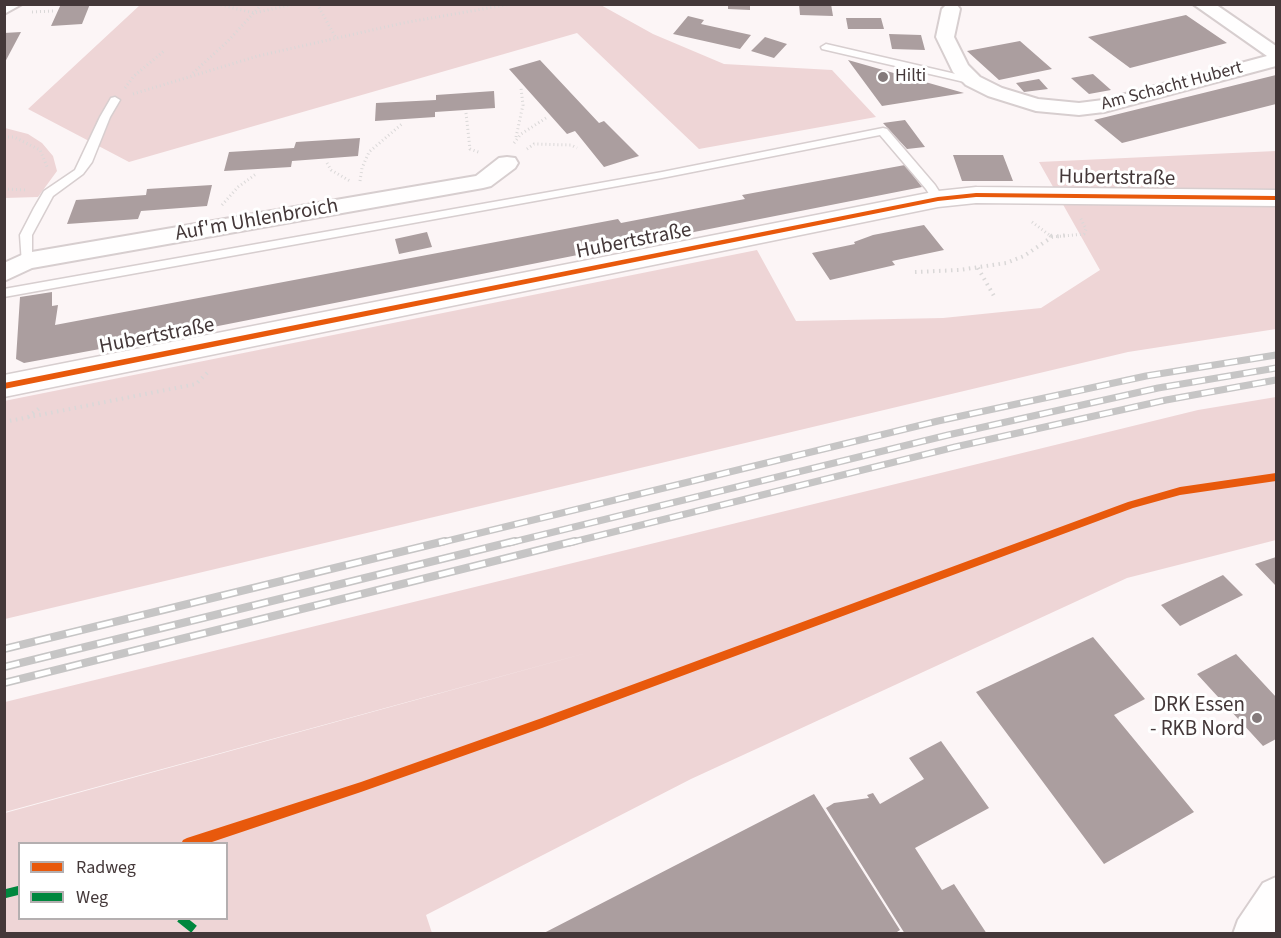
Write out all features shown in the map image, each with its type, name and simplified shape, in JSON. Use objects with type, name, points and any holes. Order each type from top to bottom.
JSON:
[{"type":"street","points":[[4,9],[13,4]]},
{"type":"street","points":[[1202,4],[1276,54]]},
{"type":"street","name":"Am Schacht Hubert","points":[[945,7],[945,37],[960,68],[973,81],[1015,100],[1047,106],[1079,109],[1104,106],[1276,60]]},
{"type":"street","name":"Auf'm Uhlenbroich","points":[[4,273],[26,261],[483,181],[507,163]]},
{"type":"street","name":"Hubertstraße","points":[[4,386],[938,199],[976,195],[1276,198]]},
{"type":"street","points":[[1252,933],[1276,896]]},
{"type":"lane","points":[[825,47],[973,81]]},
{"type":"lane","points":[[26,261],[26,235],[48,194],[79,172],[115,100]]},
{"type":"lane","points":[[4,293],[662,175],[883,131],[931,187],[938,199]]},
{"type":"path","points":[[217,4],[254,13],[294,4]]},
{"type":"path","points":[[191,75],[228,41],[262,4]]},
{"type":"path","points":[[317,4],[336,38]]},
{"type":"path","points":[[115,100],[191,75],[336,38],[403,23],[511,4]]},
{"type":"path","points":[[115,100],[134,76],[164,51]]},
{"type":"path","points":[[507,163],[516,138],[523,105],[521,88]]},
{"type":"path","points":[[466,113],[470,149],[507,163]]},
{"type":"path","points":[[516,138],[546,118]]},
{"type":"path","points":[[327,163],[344,178],[359,185],[362,168],[369,152],[403,123]]},
{"type":"path","points":[[4,137],[14,137],[39,150],[50,174],[46,189],[48,194]]},
{"type":"path","points":[[507,163],[534,144],[571,145],[577,148]]},
{"type":"path","points":[[209,229],[224,201],[256,174]]},
{"type":"path","points":[[915,272],[978,268],[1006,263],[1024,256],[1052,237],[1084,234],[1086,229],[1067,196]]},
{"type":"path","points":[[1032,222],[1052,237]]},
{"type":"path","points":[[978,268],[994,296]]},
{"type":"path","points":[[4,422],[196,384],[218,361],[216,344]]},
{"type":"shaded area","points":[[599,4],[653,34],[724,64],[832,70],[876,117],[699,149],[577,33],[129,162],[28,109],[140,5]]},
{"type":"shaded area","points":[[5,128],[28,134],[42,143],[53,156],[57,171],[38,197],[5,198]]},
{"type":"shaded area","points":[[1276,151],[1276,329],[1128,352],[5,619],[4,401],[757,250],[796,321],[943,318],[1041,308],[1100,270],[1039,162]]},
{"type":"shaded area","points":[[1276,397],[1276,540],[1127,578],[691,779],[426,915],[432,933],[5,933],[5,813],[601,649],[5,812],[5,702],[1198,410]]},
{"type":"building","points":[[61,4],[90,4],[82,24],[51,26]]},
{"type":"building","points":[[728,4],[750,4],[750,10],[728,9]]},
{"type":"building","points":[[799,4],[831,4],[833,16],[800,15]]},
{"type":"building","points":[[1186,15],[1227,43],[1130,68],[1088,37]]},
{"type":"building","points":[[688,16],[704,20],[701,24],[751,35],[740,49],[673,34]]},
{"type":"building","points":[[846,18],[881,18],[884,29],[848,29]]},
{"type":"building","points":[[21,32],[4,64],[4,33]]},
{"type":"building","points":[[889,34],[921,35],[925,50],[892,49]]},
{"type":"building","points":[[765,37],[787,44],[774,58],[751,51]]},
{"type":"building","points":[[1020,41],[1052,69],[999,80],[967,51]]},
{"type":"building","points":[[540,60],[599,123],[604,121],[639,156],[604,167],[575,131],[567,134],[509,69]]},
{"type":"building","name":"Hilti","points":[[848,60],[964,93],[882,106]]},
{"type":"building","points":[[1093,74],[1111,90],[1089,94],[1071,78]]},
{"type":"building","points":[[1276,75],[1276,104],[1122,143],[1094,120]]},
{"type":"building","points":[[1039,79],[1048,89],[1024,92],[1016,83]]},
{"type":"building","points":[[494,91],[495,108],[435,112],[435,117],[375,121],[376,103],[436,100],[436,95]]},
{"type":"building","points":[[905,120],[925,147],[907,149],[883,123]]},
{"type":"building","points":[[360,138],[358,156],[292,161],[291,167],[224,171],[229,152],[294,148],[296,142]]},
{"type":"building","points":[[953,155],[1003,155],[1013,181],[962,181]]},
{"type":"building","points":[[905,165],[922,187],[127,344],[24,363],[16,359],[20,297],[52,292],[52,306],[58,305],[55,325],[618,219],[621,223],[745,199],[742,195]]},
{"type":"building","points":[[212,185],[207,206],[141,211],[138,219],[67,224],[76,200],[146,195],[147,189]]},
{"type":"building","points":[[924,225],[944,250],[892,261],[895,265],[830,280],[812,253],[855,244],[854,242],[873,235]]},
{"type":"building","points":[[427,232],[432,247],[399,254],[395,239]]},
{"type":"building","points":[[1276,557],[1276,586],[1255,564]]},
{"type":"building","points":[[1223,575],[1243,595],[1180,626],[1161,605]]},
{"type":"building","points":[[1093,637],[1145,699],[1114,715],[1194,812],[1104,864],[976,692]]},
{"type":"building","name":"DRK Essen - RKB Nord","points":[[1236,654],[1276,697],[1276,739],[1263,746],[1197,674]]},
{"type":"building","points":[[941,741],[989,808],[915,848],[942,890],[954,884],[987,934],[905,934],[826,808],[834,803],[869,798],[867,795],[873,793],[880,804],[924,779],[909,758]]},
{"type":"building","points":[[814,794],[900,930],[894,934],[542,934]]},
{"type":"railway","points":[[439,543],[938,421],[1146,376],[1276,355]]},
{"type":"railway","points":[[509,543],[948,435],[1158,388],[1276,368]]},
{"type":"railway","points":[[569,543],[955,447],[1166,400],[1276,380]]},
{"type":"railway","points":[[4,649],[445,541]]},
{"type":"railway","points":[[4,667],[515,541]]},
{"type":"railway","points":[[4,683],[575,541]]},
{"type":"marked path","points":[[4,894],[18,890]]},
{"type":"marked path","points":[[182,920],[200,934]]},
{"type":"cycle path","points":[[4,386],[938,199],[976,195],[1276,198]]},
{"type":"cycle path","points":[[193,842],[361,787],[542,723],[1131,505],[1180,491],[1276,477]]},
{"type":"place","name":"Hilti","points":[[883,77]]},
{"type":"place","name":"DRK Essen - RKB Nord","points":[[1257,718]]}]
